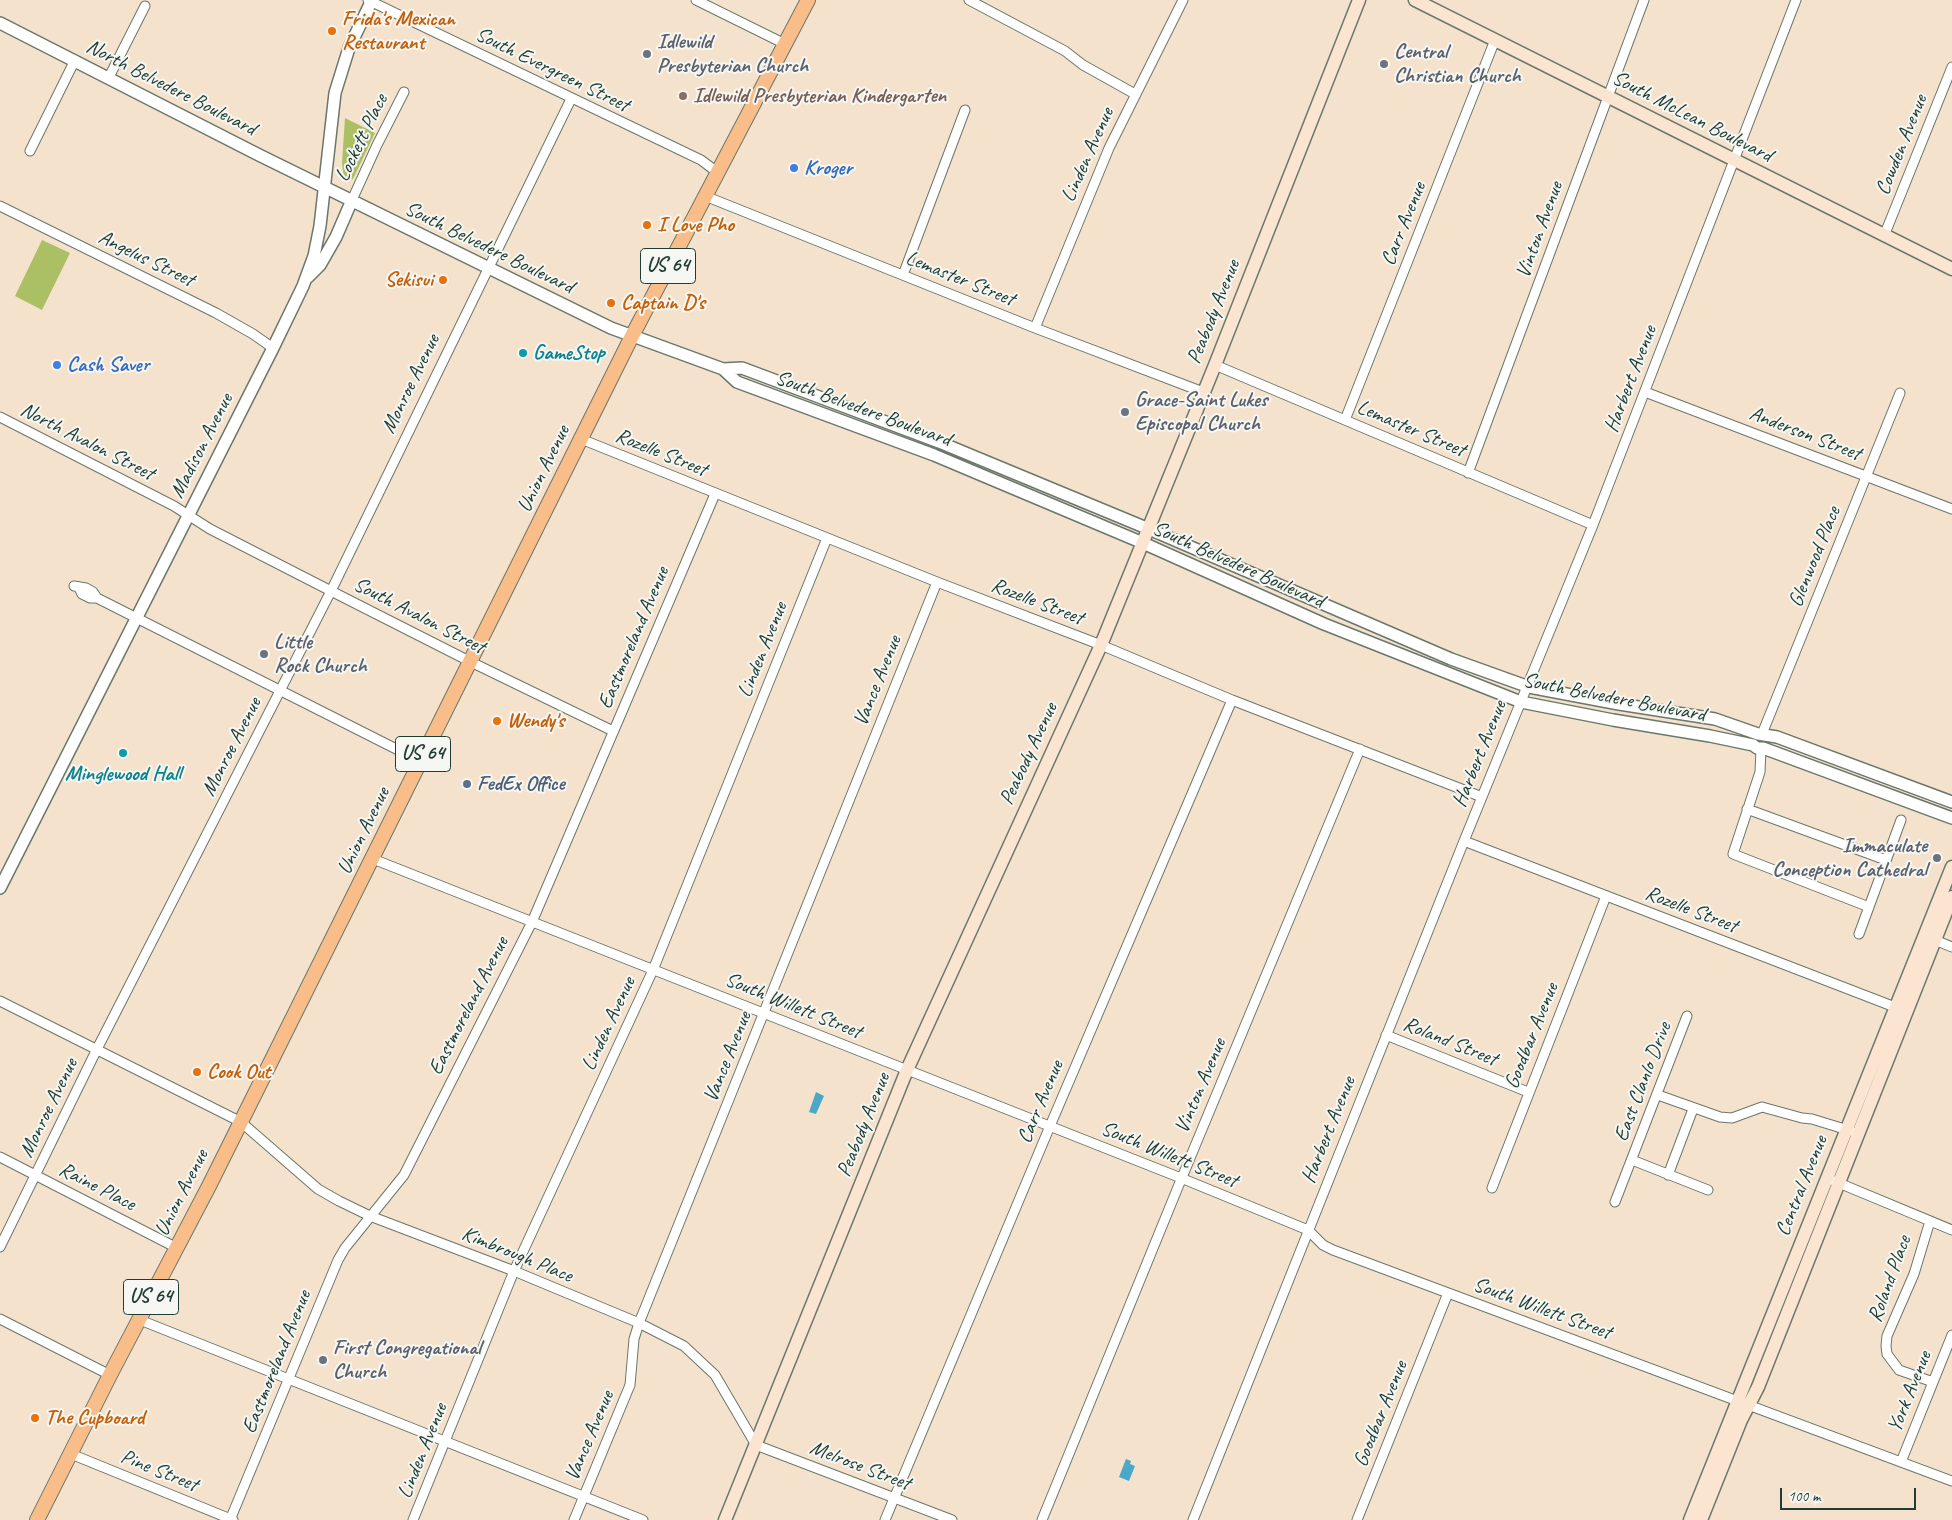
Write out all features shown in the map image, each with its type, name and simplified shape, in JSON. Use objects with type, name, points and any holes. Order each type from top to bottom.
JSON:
[{"type":"main road","name":"Union Avenue","points":[[37,1520],[177,1248],[373,859],[632,336],[808,0]]},
{"type":"main road","name":"Peabody Avenue","points":[[725,1520],[907,1070],[1101,645],[1203,392],[1216,365],[1359,0]]},
{"type":"main road","name":"South McLean Boulevard","points":[[1415,0],[1952,270]]},
{"type":"main road","name":"Central Avenue","points":[[1930,939],[1952,867]]},
{"type":"main road","name":"Central Avenue","points":[[1690,1520],[1743,1403],[1930,939],[1952,897]]},
{"type":"main road","name":"Central Avenue","points":[[1701,1520],[1743,1403]]},
{"type":"street","name":"South Evergreen Street","points":[[370,0],[571,99],[701,160],[717,172]]},
{"type":"street","name":"Madison Avenue","points":[[0,888],[273,348],[305,280],[316,244],[337,87],[349,48],[370,0]]},
{"type":"street","points":[[696,0],[785,44]]},
{"type":"street","points":[[969,0],[1065,51],[1083,65],[1135,94]]},
{"type":"street","name":"Linden Avenue","points":[[1035,328],[1109,148],[1183,0]]},
{"type":"street","name":"Vinton Avenue","points":[[1468,473],[1644,0]]},
{"type":"street","name":"Harbert Avenue","points":[[1193,1520],[1386,1035],[1593,525],[1796,0]]},
{"type":"street","points":[[109,77],[145,6]]},
{"type":"street","name":"North Belvedere Boulevard","points":[[0,23],[325,186]]},
{"type":"street","name":"Carr Avenue","points":[[1345,420],[1495,40]]},
{"type":"street","points":[[30,152],[75,60]]},
{"type":"street","name":"Cowden Avenue","points":[[1884,236],[1952,68]]},
{"type":"street","name":"Lockett Place","points":[[352,200],[404,92]]},
{"type":"street","name":"Monroe Avenue","points":[[0,1247],[97,1049],[331,591],[571,99]]},
{"type":"street","points":[[903,275],[965,110]]},
{"type":"street","name":"South Belvedere Boulevard","points":[[325,186],[488,269],[603,324],[723,369],[742,368],[939,442],[1149,529],[1451,659],[1528,687],[1715,719],[1786,740],[1952,802]]},
{"type":"street","name":"Lemaster Street","points":[[705,196],[1035,328],[1203,392]]},
{"type":"street","points":[[305,280],[320,265],[336,237],[352,200]]},
{"type":"street","name":"Angelus Street","points":[[0,206],[216,313],[254,334],[273,348]]},
{"type":"street","name":"Lemaster Street","points":[[1216,365],[1593,525]]},
{"type":"street","name":"South Belvedere Boulevard","points":[[723,369],[737,382],[934,455],[1143,543],[1324,624],[1520,702],[1612,720],[1710,736],[1759,747],[1952,818]]},
{"type":"street","name":"Anderson Street","points":[[1645,392],[1952,509]]},
{"type":"street","name":"Glenwood Place","points":[[1761,734],[1900,393]]},
{"type":"street","name":"North Avalon Street","points":[[0,418],[174,506],[210,529]]},
{"type":"street","name":"Rozelle Street","points":[[581,440],[936,582],[1101,645],[1232,700],[1482,797]]},
{"type":"street","name":"Eastmoreland Avenue","points":[[231,1520],[338,1260],[345,1248],[404,1175],[532,922],[715,494]]},
{"type":"street","name":"South Avalon Street","points":[[210,529],[470,662],[613,731]]},
{"type":"street","name":"Linden Avenue","points":[[413,1520],[514,1271],[654,970],[827,538]]},
{"type":"street","name":"Vance Avenue","points":[[574,1520],[630,1385],[634,1339],[639,1323],[765,1014],[936,582]]},
{"type":"street","points":[[76,587],[86,588],[93,592],[97,598],[420,762]]},
{"type":"street","points":[[1324,624],[1331,607]]},
{"type":"street","name":"Carr Avenue","points":[[885,1520],[1050,1126],[1232,700]]},
{"type":"street","points":[[1761,734],[1767,738],[1767,743],[1759,747],[1760,772],[1733,854],[1869,907]]},
{"type":"street","name":"Vinton Avenue","points":[[1042,1520],[1360,749]]},
{"type":"street","points":[[1747,809],[1886,860]]},
{"type":"street","points":[[1859,934],[1901,820]]},
{"type":"street","name":"Rozelle Street","points":[[1464,841],[1901,1009]]},
{"type":"street","name":"South Willett Street","points":[[373,859],[1182,1178],[1308,1230],[1323,1245],[1332,1250],[1952,1481]]},
{"type":"street","name":"Goodbar Avenue","points":[[1492,1188],[1606,896]]},
{"type":"street","points":[[1930,939],[1952,947]]},
{"type":"street","name":"Kimbrough Place","points":[[0,1000],[240,1122],[318,1188],[339,1201],[370,1216],[514,1271],[639,1323],[684,1346],[715,1376],[756,1445]]},
{"type":"street","name":"East Clanlo Drive","points":[[1615,1202],[1687,1016]]},
{"type":"street","name":"Roland Street","points":[[1386,1035],[1528,1092]]},
{"type":"street","points":[[1658,1095],[1720,1117],[1732,1118],[1762,1106],[1852,1132]]},
{"type":"street","points":[[1668,1174],[1693,1109]]},
{"type":"street","name":"Raine Place","points":[[0,1157],[177,1248]]},
{"type":"street","name":"East Clanlo Drive","points":[[1632,1160],[1708,1190]]},
{"type":"street","points":[[1833,1181],[1952,1230]]},
{"type":"street","name":"Roland Place","points":[[1930,1220],[1914,1274],[1887,1336],[1887,1354],[1899,1370],[1933,1382]]},
{"type":"street","name":"Goodbar Avenue","points":[[1357,1520],[1448,1293]]},
{"type":"street","points":[[0,1318],[110,1375]]},
{"type":"street","points":[[140,1320],[643,1520]]},
{"type":"street","name":"York Avenue","points":[[1901,1462],[1952,1335]]},
{"type":"street","name":"Melrose Street","points":[[756,1445],[952,1520]]},
{"type":"street","name":"Pine Street","points":[[71,1454],[231,1520]]},
{"type":"green space","points":[[345,118],[375,133],[353,179],[347,181],[344,178],[342,163]]},
{"type":"green space","points":[[42,240],[70,253],[42,310],[15,296]]},
{"type":"water","points":[[816,1092],[824,1096],[816,1114],[809,1112]]},
{"type":"water","points":[[1126,1459],[1135,1466],[1129,1481],[1119,1477]]},
{"type":"place","name":"Frida's Mexican Restaurant","points":[[332,31]]},
{"type":"place","name":"Idlewild Presbyterian Church","points":[[647,54]]},
{"type":"place","name":"Central Christian Church","points":[[1384,64]]},
{"type":"place","name":"Idlewild Presbyterian Kindergarten","points":[[683,96]]},
{"type":"place","name":"Kroger","points":[[794,168]]},
{"type":"place","name":"I Love Pho","points":[[647,225]]},
{"type":"place","name":"Sekisui","points":[[443,280]]},
{"type":"place","name":"Captain D's","points":[[611,303]]},
{"type":"place","name":"GameStop","points":[[523,353]]},
{"type":"place","name":"Cash Saver","points":[[57,365]]},
{"type":"place","name":"Grace-Saint Lukes Episcopal Church","points":[[1125,412]]},
{"type":"place","name":"Little Rock Church","points":[[264,654]]},
{"type":"place","name":"Wendy's","points":[[497,721]]},
{"type":"place","name":"Minglewood Hall","points":[[123,753]]},
{"type":"place","name":"FedEx Office","points":[[467,784]]},
{"type":"place","name":"Immaculate Conception Cathedral","points":[[1937,858]]},
{"type":"place","name":"Cook Out","points":[[197,1072]]},
{"type":"place","name":"First Congregational Church","points":[[323,1360]]},
{"type":"place","name":"The Cupboard","points":[[35,1418]]}]
